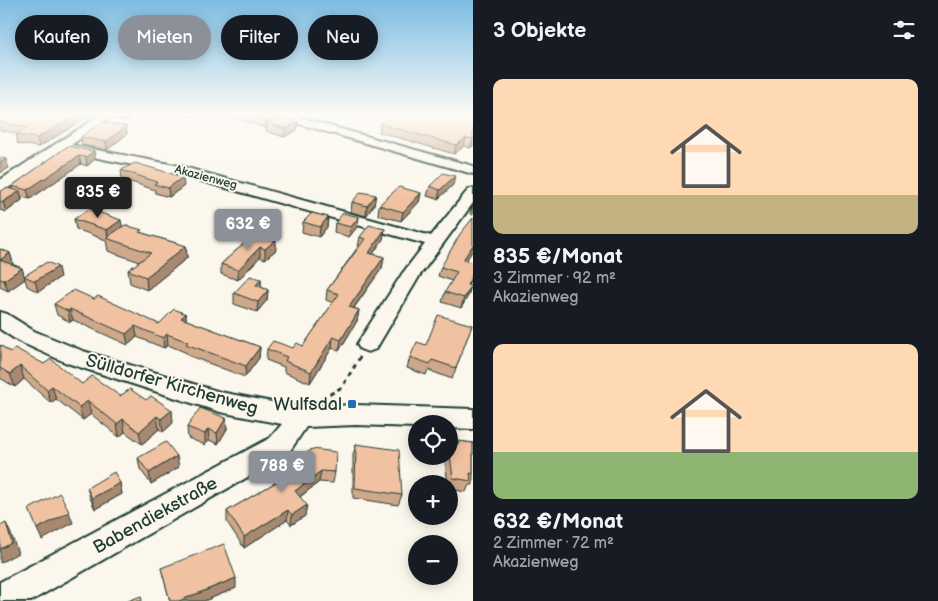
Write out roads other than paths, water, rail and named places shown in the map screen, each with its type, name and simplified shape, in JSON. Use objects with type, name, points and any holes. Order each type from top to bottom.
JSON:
[{"type":"street","points":[[0,187],[68,142]]},
{"type":"street","points":[[387,142],[473,170]]},
{"type":"street","name":"Akazienweg","points":[[62,146],[175,169],[435,242]]},
{"type":"street","points":[[368,344],[411,274],[473,194]]},
{"type":"street","name":"Sülldorfer Kirchenweg","points":[[0,319],[45,345],[108,368],[220,402],[298,417],[356,415],[473,419]]},
{"type":"street","name":"Babendiekstraße","points":[[0,600],[279,446],[291,431],[298,417]]},
{"type":"place","name":"Wulfsdal","points":[[352,404]]}]
